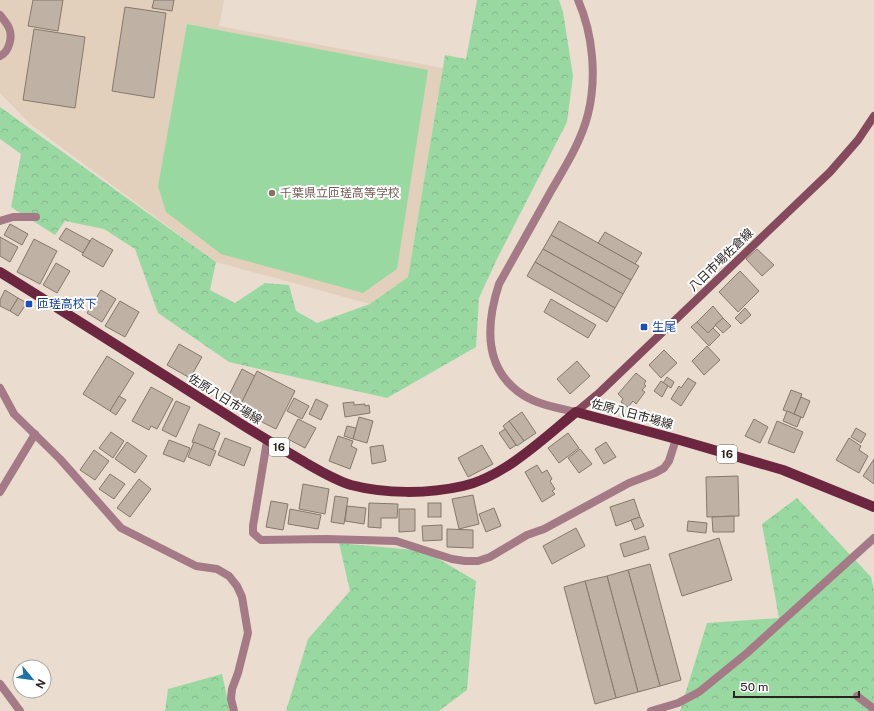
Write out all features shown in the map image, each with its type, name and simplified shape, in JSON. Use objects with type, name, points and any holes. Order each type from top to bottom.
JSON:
[{"type":"main road","name":"八日市場佐倉線","points":[[576,412],[600,392],[830,172],[858,140],[874,116]]},
{"type":"main road","name":"佐原八日市場線","points":[[0,272],[267,441],[326,473],[350,484],[372,489],[429,490],[464,486],[493,473],[517,459],[576,412],[782,470],[874,507]]},
{"type":"street","points":[[576,412],[542,403],[524,395],[515,388],[505,378],[496,364],[492,348],[490,328],[491,307],[499,284],[571,156],[588,115],[592,92],[593,68],[587,29],[578,0]]},
{"type":"street","points":[[0,15],[10,29],[10,44],[4,55],[0,56]]},
{"type":"street","points":[[0,221],[13,217],[36,217]]},
{"type":"street","points":[[0,388],[14,414],[60,459],[121,528],[196,566],[217,569],[228,576],[237,586],[242,598],[248,633],[238,673],[232,689],[234,711]]},
{"type":"street","points":[[0,492],[35,434]]},
{"type":"street","points":[[267,441],[253,526],[253,533],[261,540],[326,539],[396,541],[465,561],[478,561],[490,557],[527,535],[544,529],[629,483],[655,474],[664,468],[669,461],[676,439]]},
{"type":"street","points":[[651,711],[678,703],[699,692],[747,653],[874,538]]},
{"type":"street","points":[[0,684],[20,711]]},
{"type":"street","points":[[857,696],[874,709]]},
{"type":"shaded area","name":"千葉県立匝瑳高等学校","points":[[0,0],[224,0],[219,26],[443,68],[408,277],[370,304],[216,262],[30,124],[0,93]]},
{"type":"green space","points":[[477,0],[559,0],[563,12],[573,76],[567,122],[497,259],[479,298],[476,347],[387,398],[229,362],[158,313],[135,249],[104,229],[65,221],[55,235],[11,207],[21,154],[0,139],[0,107],[216,262],[210,290],[235,303],[265,283],[289,285],[296,311],[317,323],[370,304],[408,277],[445,55],[466,59]]},
{"type":"green space","name":"千葉県立匝瑳高等学校","points":[[187,24],[428,70],[397,269],[363,293],[221,254],[166,212],[158,186]]},
{"type":"green space","points":[[797,498],[871,577],[874,590],[874,711],[680,711],[707,623],[779,618],[762,524]]},
{"type":"green space","points":[[339,543],[425,551],[476,581],[467,690],[439,711],[286,711],[308,639],[350,591]]},
{"type":"green space","points":[[222,674],[230,711],[165,711],[168,689]]},
{"type":"building","points":[[33,0],[63,0],[58,31],[28,26]]},
{"type":"building","points":[[154,0],[174,0],[172,11],[152,8]]},
{"type":"building","points":[[125,7],[166,13],[154,98],[112,91]]},
{"type":"building","points":[[34,29],[85,37],[75,108],[23,100]]},
{"type":"building","points":[[559,221],[639,266],[631,280],[551,235]]},
{"type":"building","points":[[10,224],[28,234],[22,245],[4,235]]},
{"type":"building","points":[[66,228],[90,241],[83,253],[59,239]]},
{"type":"building","points":[[605,232],[642,253],[635,264],[598,243]]},
{"type":"building","points":[[551,235],[631,280],[623,294],[543,249]]},
{"type":"building","points":[[0,237],[18,247],[10,262],[0,256]]},
{"type":"building","points":[[92,238],[113,250],[103,267],[82,255]]},
{"type":"building","points":[[34,239],[57,251],[40,284],[17,272]]},
{"type":"building","points":[[543,249],[623,294],[615,308],[535,262]]},
{"type":"building","points":[[757,249],[774,265],[762,276],[746,259]]},
{"type":"building","points":[[535,262],[615,308],[607,322],[527,276]]},
{"type":"building","points":[[56,263],[70,271],[57,293],[43,285]]},
{"type":"building","points":[[740,271],[759,291],[738,312],[719,292]]},
{"type":"building","points":[[5,290],[18,298],[10,311],[0,306],[0,300]]},
{"type":"building","points":[[101,290],[116,299],[102,322],[87,313]]},
{"type":"building","points":[[18,298],[27,303],[18,316],[10,311]]},
{"type":"building","points":[[551,299],[596,325],[588,338],[544,312]]},
{"type":"building","points":[[120,301],[139,312],[125,337],[105,326]]},
{"type":"building","points":[[713,306],[723,318],[708,333],[697,322]]},
{"type":"building","points":[[745,308],[751,315],[741,324],[735,318]]},
{"type":"building","points":[[723,318],[731,326],[723,333],[715,325]]},
{"type":"building","points":[[697,322],[708,333],[713,328],[720,335],[709,346],[691,327]]},
{"type":"building","points":[[179,344],[202,357],[190,378],[167,365]]},
{"type":"building","points":[[707,346],[720,360],[704,375],[692,361]]},
{"type":"building","points":[[664,350],[677,363],[661,378],[649,365]]},
{"type":"building","points":[[107,356],[134,373],[110,411],[83,394]]},
{"type":"building","points":[[577,361],[590,376],[570,394],[557,379]]},
{"type":"building","points":[[242,369],[255,376],[238,410],[225,403]]},
{"type":"building","points":[[257,371],[295,391],[276,429],[238,410]]},
{"type":"building","points":[[636,373],[646,381],[644,384],[646,386],[642,390],[645,392],[636,404],[633,401],[628,407],[621,402],[623,399],[618,394]]},
{"type":"building","points":[[667,377],[674,382],[671,388],[663,383]]},
{"type":"building","points":[[688,378],[696,383],[681,406],[671,399],[679,386],[681,388]]},
{"type":"building","points":[[661,381],[668,386],[662,397],[654,391]]},
{"type":"building","points":[[151,387],[173,399],[157,429],[151,426],[149,430],[132,421]]},
{"type":"building","points":[[791,390],[802,394],[794,414],[783,410]]},
{"type":"building","points":[[119,396],[126,400],[116,415],[110,411]]},
{"type":"building","points":[[801,397],[810,401],[803,418],[794,414]]},
{"type":"building","points":[[294,398],[309,406],[302,419],[287,411]]},
{"type":"building","points":[[316,399],[328,405],[321,420],[309,414]]},
{"type":"building","points":[[176,401],[190,407],[176,437],[162,430]]},
{"type":"building","points":[[354,402],[354,405],[369,405],[370,413],[345,417],[343,403]]},
{"type":"building","points":[[787,411],[801,417],[797,427],[783,421]]},
{"type":"building","points":[[522,412],[536,433],[524,441],[509,421]]},
{"type":"building","points":[[359,417],[373,421],[367,443],[353,439]]},
{"type":"building","points":[[298,419],[316,428],[305,448],[288,439]]},
{"type":"building","points":[[754,419],[768,427],[760,443],[745,436]]},
{"type":"building","points":[[509,421],[524,441],[517,446],[503,426]]},
{"type":"building","points":[[777,421],[803,432],[794,453],[768,443]]},
{"type":"building","points":[[199,424],[220,433],[213,450],[192,442]]},
{"type":"building","points":[[347,426],[356,428],[353,439],[344,436]]},
{"type":"building","points":[[856,428],[866,434],[861,443],[851,437]]},
{"type":"building","points":[[505,429],[516,445],[510,449],[499,433]]},
{"type":"building","points":[[111,432],[124,441],[113,458],[99,448]]},
{"type":"building","points":[[568,433],[579,448],[559,463],[548,448]]},
{"type":"building","points":[[338,436],[353,441],[351,446],[357,449],[350,469],[329,461]]},
{"type":"building","points":[[225,438],[251,448],[244,466],[218,455]]},
{"type":"building","points":[[849,438],[861,446],[859,450],[868,456],[859,473],[836,460]]},
{"type":"building","points":[[169,440],[190,448],[184,462],[163,454]]},
{"type":"building","points":[[127,442],[147,456],[135,473],[115,459]]},
{"type":"building","points":[[194,442],[216,451],[210,466],[188,457]]},
{"type":"building","points":[[606,442],[616,457],[604,464],[595,449]]},
{"type":"building","points":[[383,445],[386,461],[372,464],[370,447]]},
{"type":"building","points":[[482,445],[493,464],[468,477],[458,458]]},
{"type":"building","points":[[580,449],[592,464],[579,473],[568,458]]},
{"type":"building","points":[[94,450],[109,461],[95,480],[80,470]]},
{"type":"building","points":[[874,459],[874,484],[863,476]]},
{"type":"building","points":[[537,465],[542,473],[547,470],[552,479],[550,481],[555,489],[552,491],[555,494],[542,502],[525,472]]},
{"type":"building","points":[[110,474],[125,484],[114,499],[99,489]]},
{"type":"building","points":[[738,476],[739,516],[707,517],[706,477]]},
{"type":"building","points":[[139,479],[151,489],[130,517],[117,508]]},
{"type":"building","points":[[303,484],[329,489],[325,514],[299,509]]},
{"type":"building","points":[[473,495],[479,524],[459,529],[452,499]]},
{"type":"building","points":[[335,496],[348,498],[344,524],[331,522]]},
{"type":"building","points":[[634,499],[640,517],[616,526],[610,507]]},
{"type":"building","points":[[271,501],[288,504],[283,530],[266,527]]},
{"type":"building","points":[[369,503],[398,504],[397,518],[381,518],[381,528],[368,527]]},
{"type":"building","points":[[428,503],[441,503],[441,517],[428,517]]},
{"type":"building","points":[[347,506],[366,508],[364,524],[345,521]]},
{"type":"building","points":[[494,508],[501,526],[486,532],[479,514]]},
{"type":"building","points":[[290,509],[321,515],[318,529],[288,524]]},
{"type":"building","points":[[399,509],[415,509],[415,531],[399,532]]},
{"type":"building","points":[[734,516],[734,532],[713,532],[712,517]]},
{"type":"building","points":[[640,517],[644,526],[635,530],[631,520]]},
{"type":"building","points":[[688,521],[707,523],[706,533],[687,531]]},
{"type":"building","points":[[442,525],[442,540],[423,541],[422,526]]},
{"type":"building","points":[[576,528],[585,546],[552,564],[543,546]]},
{"type":"building","points":[[447,529],[473,530],[473,548],[447,547]]},
{"type":"building","points":[[645,536],[649,549],[624,557],[620,544]]},
{"type":"building","points":[[719,538],[732,580],[682,596],[669,554]]},
{"type":"building","points":[[650,564],[681,680],[660,686],[628,570]]},
{"type":"building","points":[[628,570],[660,686],[638,692],[607,576]]},
{"type":"building","points":[[607,576],[638,692],[616,698],[585,581]]},
{"type":"building","points":[[585,581],[616,698],[595,704],[564,587]]},
{"type":"place","name":"千葉県立匝瑳高等学校","points":[[272,193]]},
{"type":"place","name":"匝瑳高校下","points":[[29,304]]},
{"type":"place","name":"生尾","points":[[644,327]]}]
